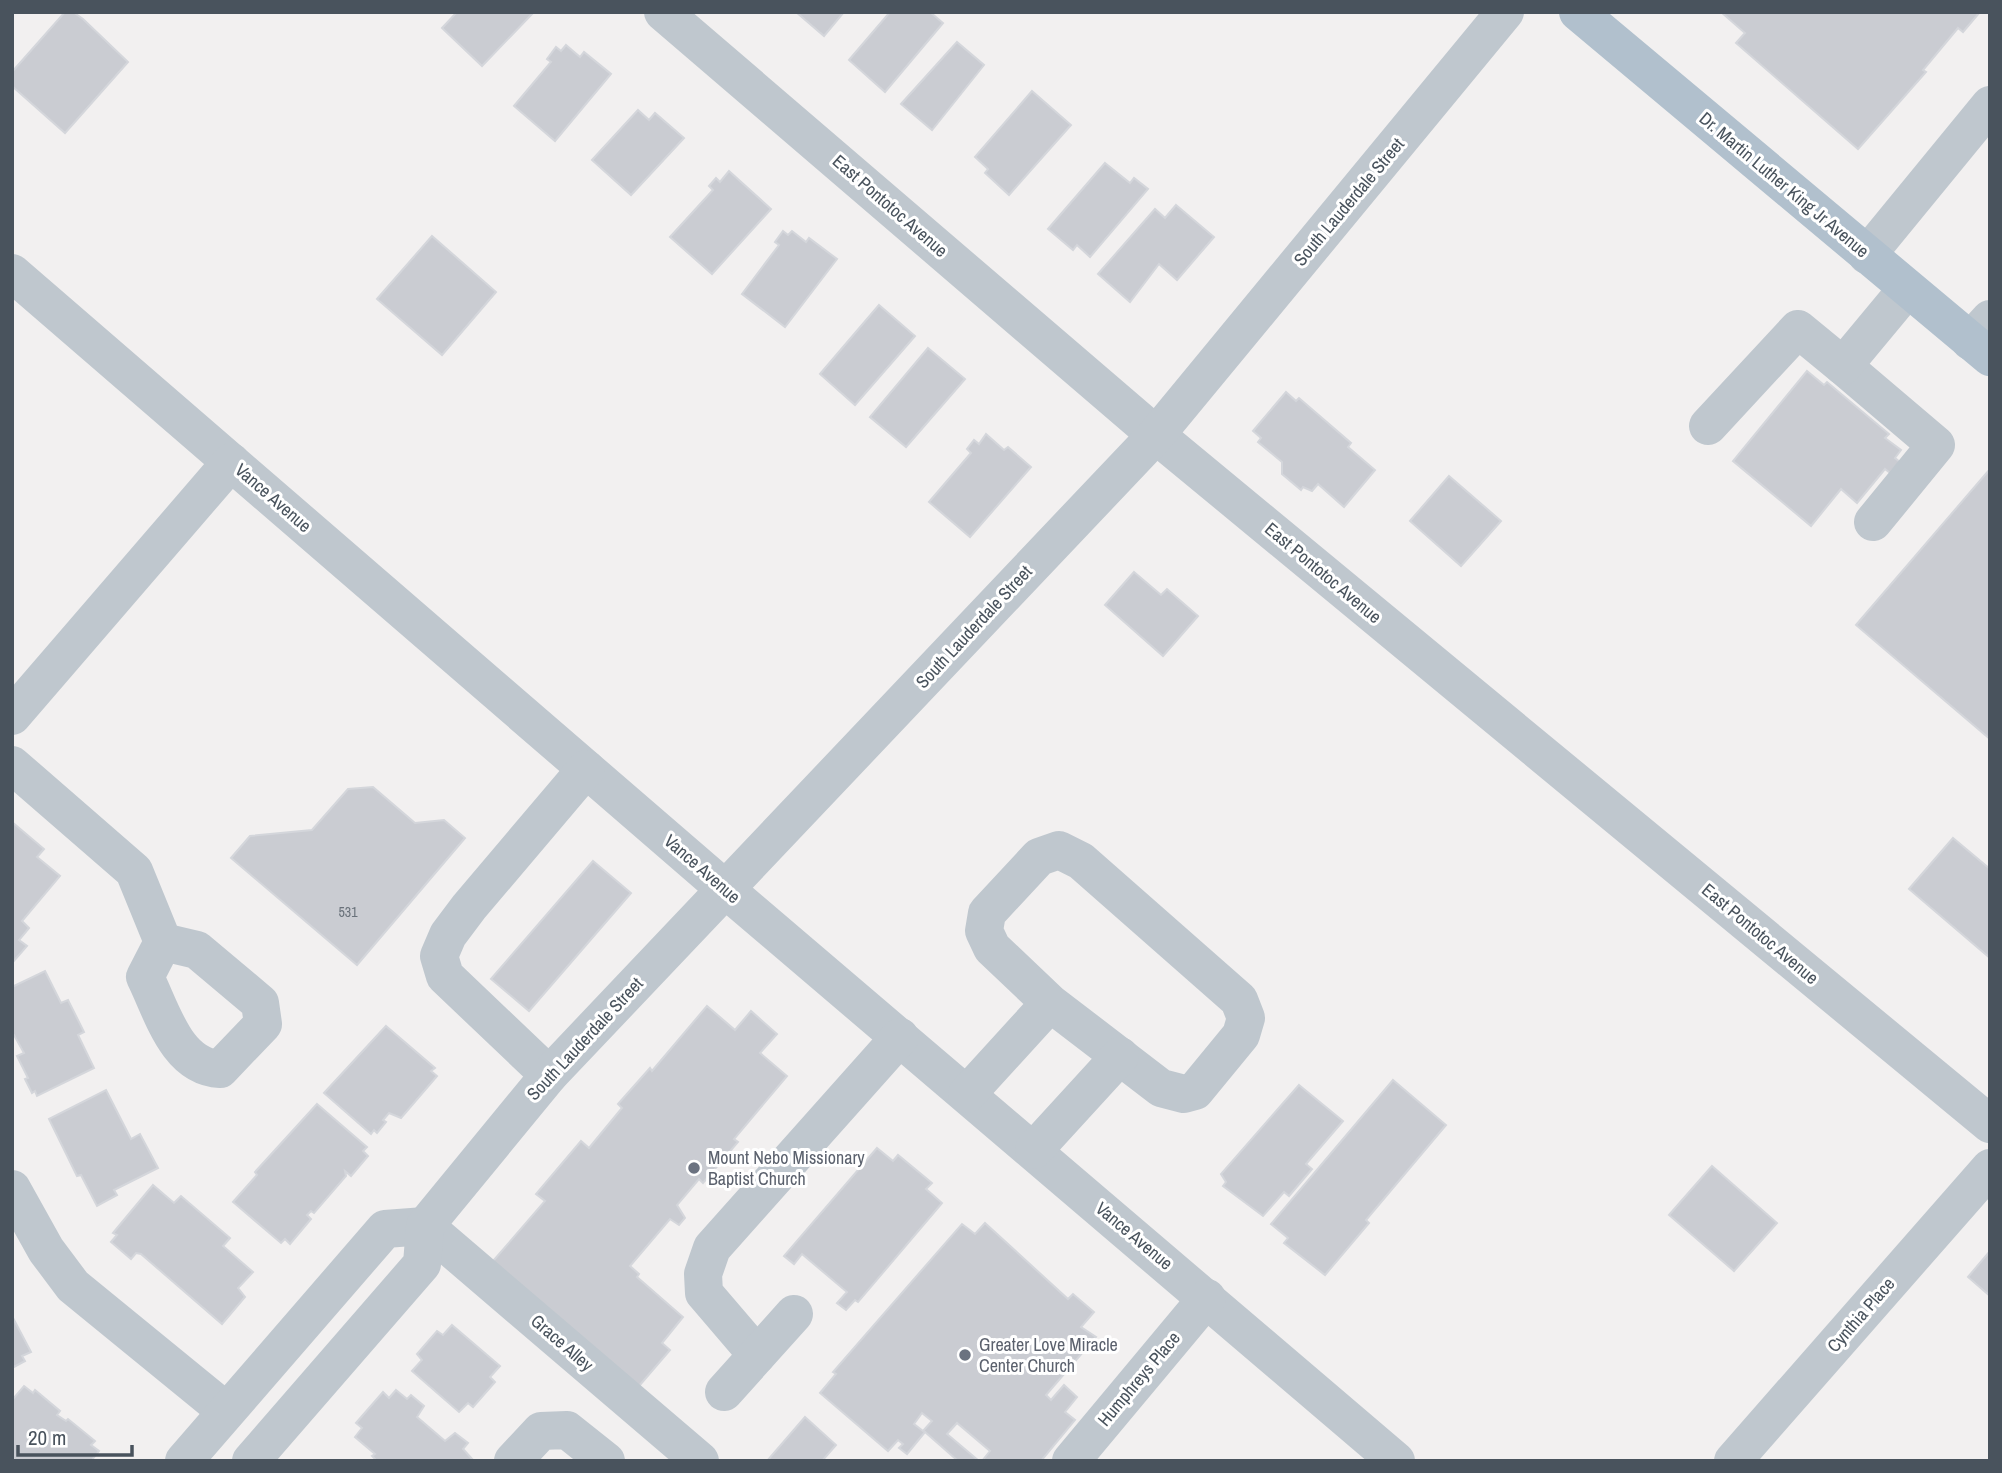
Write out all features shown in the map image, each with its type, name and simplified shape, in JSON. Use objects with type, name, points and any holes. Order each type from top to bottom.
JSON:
[{"type":"main road","name":"Dr. Martin Luther King Jr Avenue","points":[[1578,12],[1908,289],[1983,339]]},
{"type":"street","name":"East Pontotoc Avenue","points":[[663,12],[1156,435],[1990,1124]]},
{"type":"street","name":"South Lauderdale Street","points":[[425,1226],[550,1075],[1156,435],[1505,12]]},
{"type":"street","points":[[1867,254],[1990,105]]},
{"type":"street","name":"Vance Avenue","points":[[12,273],[725,889],[1396,1461]]},
{"type":"street","points":[[1843,366],[1908,289]]},
{"type":"street","points":[[1708,426],[1798,330],[1936,445],[1873,522]]},
{"type":"street","points":[[16,704],[232,462]]},
{"type":"street","points":[[12,765],[134,871],[163,942]]},
{"type":"street","points":[[550,1075],[446,976],[439,956],[448,934],[469,907],[586,769]]},
{"type":"street","points":[[1059,850],[1081,861],[1239,1000],[1246,1018],[1241,1035],[1195,1091],[1184,1094],[1161,1088],[1050,1003],[992,948],[984,931],[987,913],[1040,856],[1059,850]]},
{"type":"street","points":[[967,1094],[1050,1003]]},
{"type":"street","points":[[757,1355],[704,1293],[703,1274],[712,1248],[900,1037]]},
{"type":"street","points":[[1034,1150],[1120,1056]]},
{"type":"street","name":"Cynthia Place","points":[[1733,1461],[1990,1168]]},
{"type":"street","points":[[12,1189],[36,1234],[74,1286],[225,1414],[262,1457],[422,1264],[425,1226],[384,1229],[225,1414],[184,1461]]},
{"type":"street","name":"Grace Alley","points":[[425,1226],[700,1461]]},
{"type":"street","name":"Humphreys Place","points":[[1071,1461],[1207,1298]]},
{"type":"street","points":[[724,1392],[794,1314]]},
{"type":"street","points":[[513,1461],[541,1431],[567,1430],[606,1461]]},
{"type":"building","points":[[65,12],[73,12],[83,19],[128,62],[65,133],[12,86],[12,72]]},
{"type":"building","points":[[457,12],[534,12],[482,66],[442,28]]},
{"type":"building","points":[[796,12],[844,12],[824,36]]},
{"type":"building","points":[[890,12],[930,12],[943,23],[885,92],[849,60]]},
{"type":"building","points":[[1721,12],[1980,12],[1963,32],[1958,28],[1923,70],[1926,72],[1858,149],[1736,43],[1745,33]]},
{"type":"building","points":[[957,42],[984,65],[932,130],[901,104]]},
{"type":"building","points":[[566,45],[580,57],[584,52],[611,74],[555,141],[514,106],[551,62],[547,59],[556,47],[561,51]]},
{"type":"building","points":[[1032,91],[1071,125],[1009,195],[985,173],[988,169],[975,157]]},
{"type":"building","points":[[638,110],[649,120],[655,113],[684,138],[631,195],[592,160]]},
{"type":"building","points":[[1105,163],[1130,183],[1134,178],[1148,189],[1090,257],[1077,245],[1073,250],[1048,229]]},
{"type":"building","points":[[729,171],[771,209],[712,274],[670,237],[713,190],[709,186],[716,178],[720,182]]},
{"type":"building","points":[[1176,205],[1214,237],[1177,280],[1159,264],[1130,302],[1098,274],[1155,209],[1165,218]]},
{"type":"building","points":[[783,231],[788,235],[792,231],[806,242],[809,238],[837,259],[785,327],[742,294],[779,245],[775,242]]},
{"type":"building","points":[[432,236],[496,292],[442,355],[377,299]]},
{"type":"building","points":[[879,305],[915,336],[855,405],[820,374]]},
{"type":"building","points":[[928,348],[965,379],[906,447],[870,417]]},
{"type":"building","points":[[1807,371],[1824,385],[1827,382],[1889,434],[1885,438],[1901,450],[1895,458],[1900,462],[1890,473],[1885,469],[1857,503],[1841,489],[1811,526],[1733,461]]},
{"type":"building","points":[[1286,392],[1296,401],[1299,398],[1351,443],[1348,447],[1375,470],[1344,507],[1318,484],[1312,491],[1303,487],[1301,490],[1282,474],[1282,462],[1258,442],[1261,438],[1253,431]]},
{"type":"building","points":[[986,434],[1004,450],[1008,447],[1031,467],[970,537],[929,502],[971,453],[967,449],[974,440],[979,444]]},
{"type":"building","points":[[1990,469],[1990,739],[1856,625]]},
{"type":"building","points":[[1449,476],[1501,521],[1461,566],[1410,521]]},
{"type":"building","points":[[1134,572],[1161,595],[1167,589],[1198,616],[1163,656],[1105,605]]},
{"type":"building","points":[[373,787],[415,823],[444,820],[465,838],[357,965],[231,858],[250,836],[312,830],[348,789]]},
{"type":"building","points":[[12,822],[44,849],[37,857],[60,876],[22,921],[29,928],[19,940],[27,946],[12,963]]},
{"type":"building","points":[[1953,838],[1990,869],[1990,958],[1909,889]]},
{"type":"building","points":[[593,861],[631,893],[529,1011],[491,979]]},
{"type":"building","points":[[45,971],[61,1003],[68,1000],[84,1032],[78,1035],[94,1068],[37,1096],[35,1091],[32,1093],[25,1079],[28,1078],[17,1056],[24,1053],[14,1035],[12,1036],[12,987]]},
{"type":"building","points":[[707,1006],[735,1030],[751,1011],[777,1034],[760,1053],[787,1076],[734,1139],[738,1142],[703,1183],[699,1179],[677,1205],[685,1218],[679,1225],[670,1219],[630,1266],[639,1274],[637,1277],[683,1317],[662,1343],[670,1350],[633,1393],[487,1268],[545,1201],[536,1194],[581,1141],[589,1148],[622,1108],[618,1104],[650,1068],[652,1071]]},
{"type":"building","points":[[386,1026],[435,1068],[431,1071],[437,1076],[401,1118],[389,1113],[377,1133],[374,1130],[371,1134],[324,1093]]},
{"type":"building","points":[[1393,1080],[1446,1125],[1366,1220],[1369,1223],[1325,1275],[1284,1243],[1288,1238],[1271,1224]]},
{"type":"building","points":[[1299,1085],[1343,1121],[1306,1164],[1312,1169],[1289,1196],[1284,1192],[1263,1216],[1223,1186],[1226,1182],[1221,1174]]},
{"type":"building","points":[[106,1090],[131,1139],[140,1134],[158,1168],[114,1190],[117,1195],[97,1206],[81,1175],[77,1176],[49,1119]]},
{"type":"building","points":[[317,1104],[367,1147],[363,1151],[368,1156],[351,1176],[345,1171],[346,1176],[314,1213],[311,1211],[307,1215],[311,1219],[290,1244],[285,1239],[281,1243],[233,1202],[257,1175],[255,1172]]},
{"type":"building","points":[[877,1148],[893,1161],[898,1155],[932,1183],[926,1189],[942,1203],[858,1302],[855,1300],[846,1310],[837,1303],[847,1292],[802,1254],[794,1264],[784,1256]]},
{"type":"building","points":[[1712,1166],[1777,1223],[1734,1271],[1669,1215]]},
{"type":"building","points":[[153,1185],[174,1203],[181,1196],[230,1238],[223,1246],[253,1272],[238,1288],[245,1297],[222,1324],[141,1254],[136,1253],[131,1259],[111,1242],[117,1235],[113,1233]]},
{"type":"building","name":"Greater Love Miracle Center Church","points":[[985,1223],[1068,1299],[1073,1294],[1094,1312],[1081,1327],[1096,1337],[1046,1395],[1051,1400],[1064,1385],[1077,1397],[1065,1412],[1075,1420],[1041,1461],[982,1461],[990,1451],[957,1423],[947,1434],[979,1461],[958,1461],[925,1432],[907,1454],[899,1448],[903,1444],[898,1440],[888,1451],[820,1393],[836,1374],[833,1372],[962,1224],[975,1234]],"holes":[[[922,1413],[932,1421],[923,1431],[914,1424]]]},
{"type":"building","points":[[1990,1251],[1990,1296],[1968,1277]]},
{"type":"building","points":[[12,1316],[31,1352],[22,1356],[25,1361],[12,1368]]},
{"type":"building","points":[[452,1325],[500,1366],[490,1377],[495,1382],[473,1407],[468,1403],[459,1412],[412,1371],[422,1360],[417,1354],[437,1331],[443,1335]]},
{"type":"building","points":[[24,1386],[33,1393],[35,1390],[60,1411],[57,1415],[66,1421],[68,1419],[95,1441],[91,1445],[99,1451],[91,1461],[12,1461],[12,1400]]},
{"type":"building","points":[[396,1390],[407,1399],[411,1395],[424,1406],[417,1417],[445,1441],[455,1433],[468,1443],[463,1449],[474,1461],[377,1461],[372,1456],[375,1454],[355,1437],[362,1428],[356,1423],[383,1392],[389,1398]]},
{"type":"building","points":[[805,1417],[836,1445],[822,1461],[767,1461]]},
{"type":"place","name":"Mount Nebo Missionary Baptist Church","points":[[694,1168]]},
{"type":"place","name":"Greater Love Miracle Center Church","points":[[965,1355]]}]
